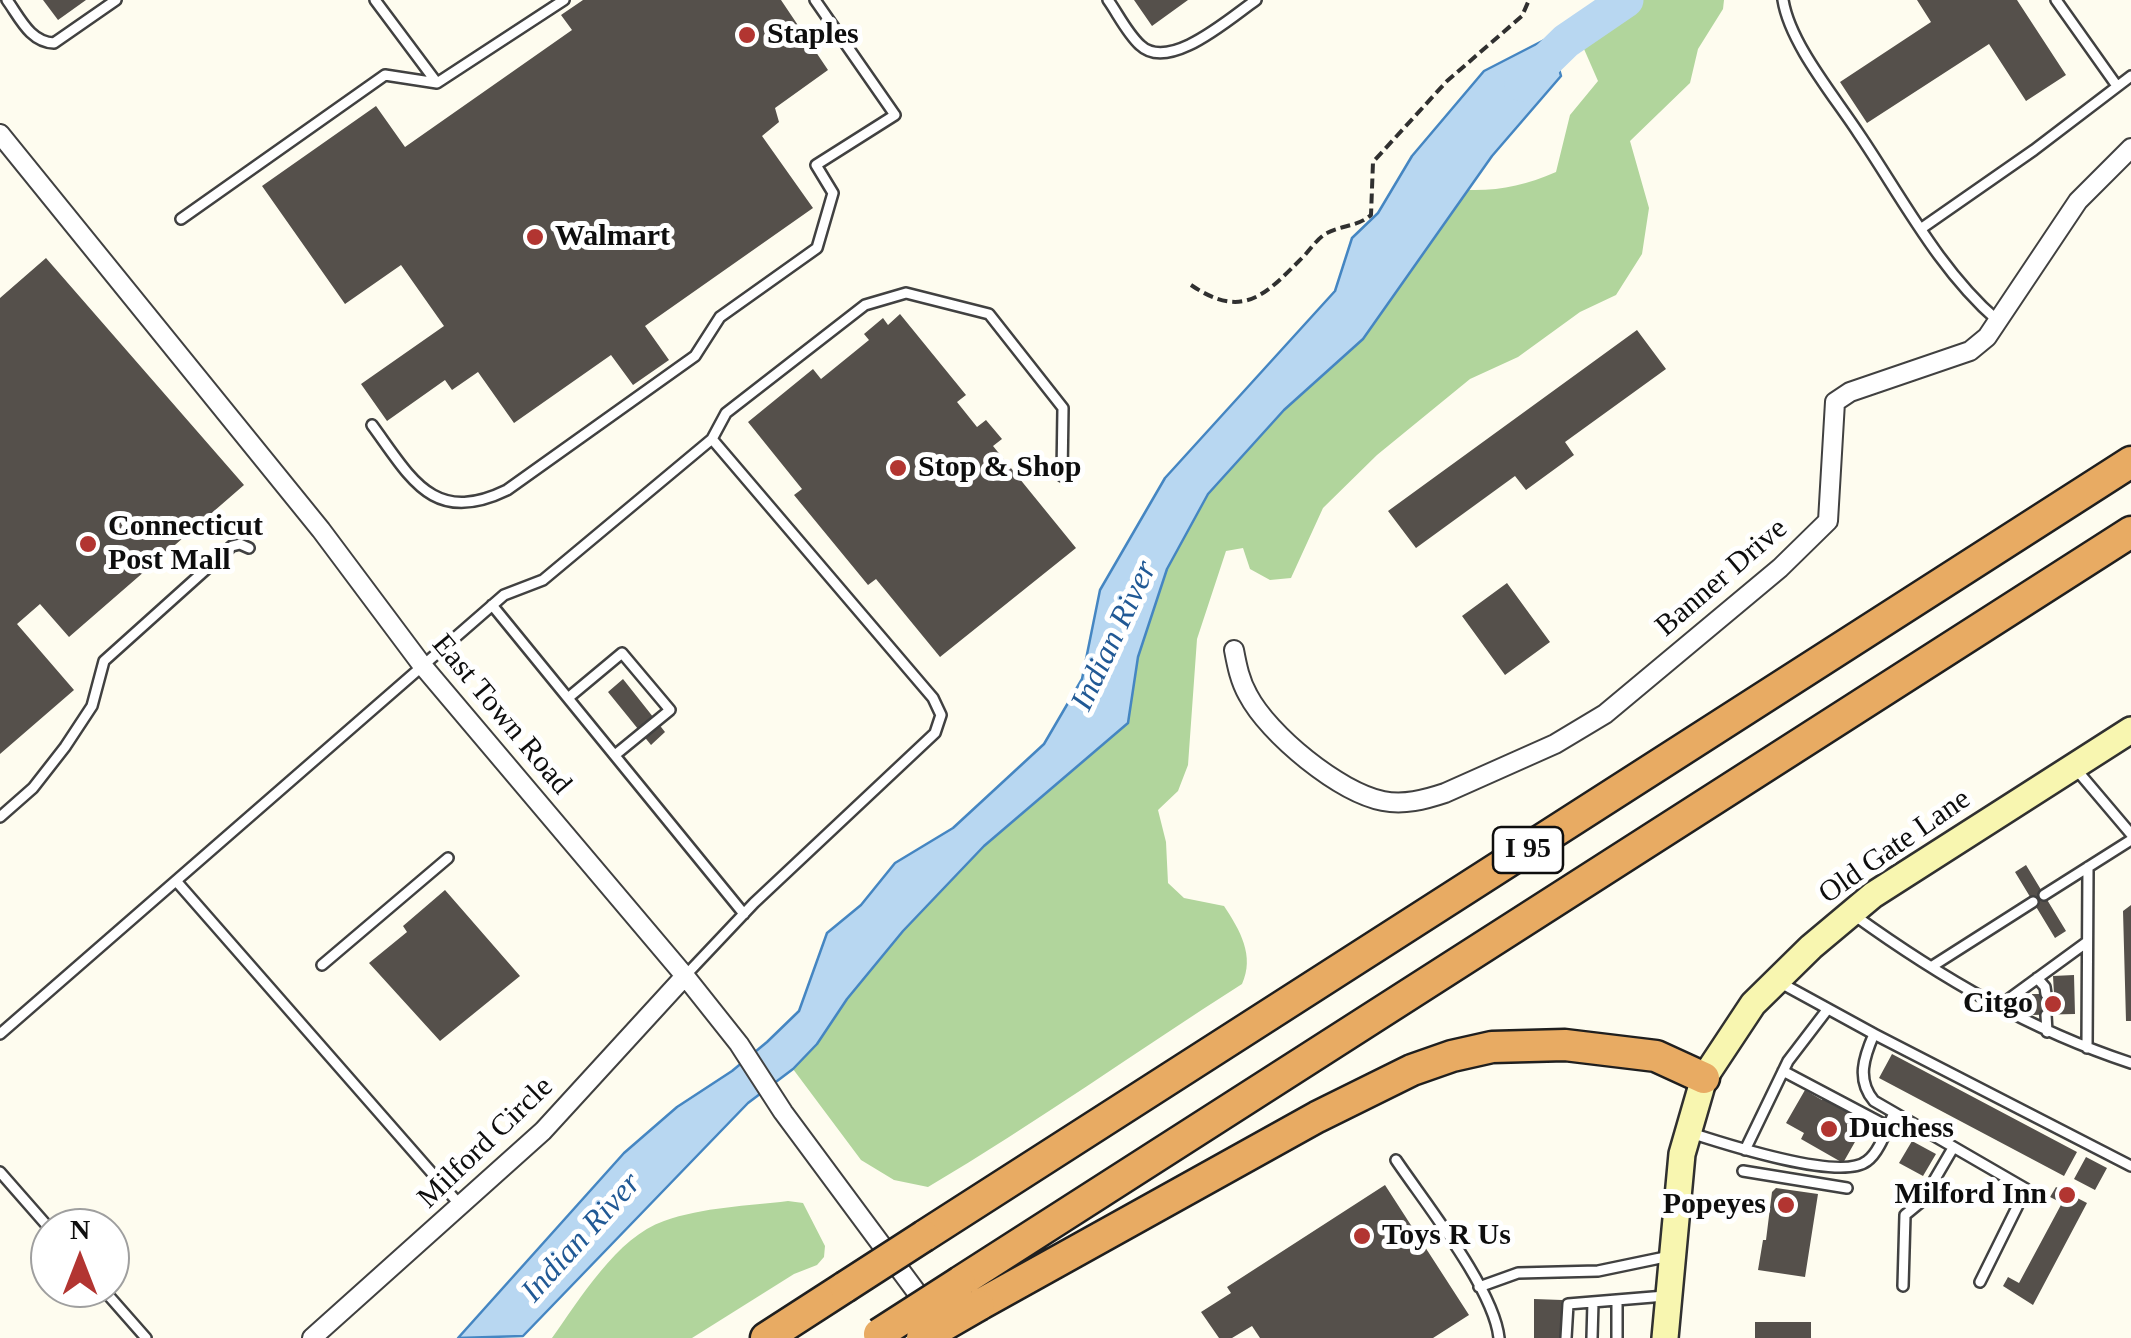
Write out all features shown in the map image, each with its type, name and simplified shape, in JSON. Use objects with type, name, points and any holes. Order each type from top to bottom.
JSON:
[{"type":"highway","points":[[1810,668],[2131,437]]},
{"type":"highway","name":"I 95","points":[[766,1338],[2131,462]]},
{"type":"highway","name":"I 95","points":[[877,1336],[970,1294],[2131,532]]},
{"type":"highway","points":[[922,1338],[970,1294],[1412,1070],[1452,1056],[1492,1048],[1565,1045],[1656,1056],[1704,1078]]},
{"type":"main road","name":"Old Gate Lane","points":[[1665,1338],[1682,1154],[1704,1078],[1753,1004],[1873,895],[2131,730]]},
{"type":"street","name":"East Town Road","points":[[0,134],[321,530],[422,665],[739,1044],[783,1112],[950,1338]]},
{"type":"street","name":"Banner Drive","points":[[1234,650],[1249,698],[1298,752],[1368,797],[1402,803],[1445,794],[1555,744],[1605,714],[1780,568],[1828,521],[1835,402],[1850,392],[1970,351],[1987,337],[2078,200],[2131,148]]},
{"type":"street","name":"Milford Circle","points":[[312,1338],[544,1131],[685,976]]},
{"type":"lane","points":[[8,0],[32,35],[44,43],[54,43],[116,0]]},
{"type":"lane","points":[[374,0],[437,83]]},
{"type":"lane","points":[[181,219],[386,76],[437,83],[564,0]]},
{"type":"lane","points":[[372,425],[413,481],[433,498],[451,503],[488,499],[695,356],[720,317],[817,248],[833,193],[816,165],[895,115],[815,0]]},
{"type":"lane","points":[[1108,0],[1140,46],[1152,53],[1170,54],[1256,0]]},
{"type":"lane","points":[[1784,0],[1804,50],[1922,228],[1966,289],[1998,321]]},
{"type":"lane","points":[[2056,0],[2117,86]]},
{"type":"lane","points":[[1922,228],[2131,76]]},
{"type":"lane","points":[[0,1034],[492,605],[504,595],[543,580],[712,439],[726,413],[865,305],[906,292],[989,314],[1063,408],[1062,476]]},
{"type":"lane","points":[[685,976],[744,914],[935,734],[941,715],[933,698],[712,439]]},
{"type":"lane","points":[[0,818],[33,788],[65,748],[92,706],[104,661],[232,546],[249,548]]},
{"type":"lane","points":[[492,605],[744,914]]},
{"type":"lane","points":[[568,698],[622,653],[670,710],[614,755]]},
{"type":"lane","points":[[2044,895],[2131,837],[2073,766]]},
{"type":"lane","points":[[322,965],[448,858]]},
{"type":"lane","points":[[2087,1048],[2088,867]]},
{"type":"lane","points":[[177,882],[462,1206]]},
{"type":"lane","points":[[1931,966],[2033,902]]},
{"type":"lane","points":[[1852,913],[1998,1007],[2047,1032],[2131,1063]]},
{"type":"lane","points":[[1998,1007],[2088,942]]},
{"type":"lane","points":[[2038,978],[2048,990]]},
{"type":"lane","points":[[1777,981],[2131,1166]]},
{"type":"lane","points":[[2074,987],[2087,987]]},
{"type":"lane","points":[[1745,1150],[1783,1071],[1827,1010]]},
{"type":"lane","points":[[2046,1015],[2047,1032]]},
{"type":"lane","points":[[1874,1034],[1862,1074],[1864,1090],[1874,1101],[2026,1189],[1980,1282]]},
{"type":"lane","points":[[1783,1071],[1887,1126]]},
{"type":"lane","points":[[1688,1132],[1765,1156],[1852,1167],[1871,1158],[1894,1113]]},
{"type":"lane","points":[[1903,1286],[1905,1215],[1922,1201],[1953,1148]]},
{"type":"lane","points":[[1396,1160],[1494,1315],[1499,1334],[1486,1338]]},
{"type":"lane","points":[[1743,1171],[1848,1188]]},
{"type":"lane","points":[[0,1172],[32,1208]]},
{"type":"lane","points":[[1479,1288],[1518,1273],[1598,1270],[1670,1256]]},
{"type":"lane","points":[[1566,1338],[1568,1304],[1668,1296]]},
{"type":"lane","points":[[1617,1338],[1618,1300]]},
{"type":"lane","points":[[1592,1338],[1593,1302]]},
{"type":"lane","points":[[120,1308],[146,1338]]},
{"type":"path","points":[[1191,285],[1233,305],[1267,292],[1326,233],[1361,224],[1371,215],[1373,206],[1373,162],[1447,80],[1522,16],[1529,0]]},
{"type":"green space","points":[[1605,0],[1724,0],[1723,9],[1698,49],[1690,83],[1630,141],[1649,208],[1642,254],[1616,295],[1580,312],[1518,357],[1470,379],[1377,455],[1323,508],[1291,578],[1270,580],[1250,569],[1243,548],[1226,551],[1197,639],[1188,765],[1178,791],[1158,810],[1166,842],[1168,883],[1184,898],[1224,906],[1246,953],[1242,984],[928,1187],[894,1180],[861,1160],[793,1069],[817,1044],[847,999],[903,931],[984,846],[1127,723],[1138,657],[1167,569],[1208,494],[1284,410],[1363,339],[1468,190],[1513,186],[1556,172],[1570,115],[1598,81],[1584,49],[1581,21]]},
{"type":"green space","points":[[788,1201],[803,1203],[825,1246],[824,1257],[817,1265],[794,1274],[692,1338],[552,1338],[601,1271],[647,1229],[694,1213]]},
{"type":"water","points":[[1550,37],[1561,76],[1492,156],[1363,339],[1284,410],[1208,494],[1167,569],[1138,657],[1128,723],[984,846],[903,931],[847,999],[817,1044],[793,1069],[748,1103],[523,1336],[458,1338],[624,1153],[677,1107],[732,1071],[799,1011],[827,933],[861,905],[895,863],[953,828],[1044,744],[1082,679],[1100,590],[1165,478],[1335,291],[1352,238],[1378,213],[1412,156],[1484,71]]},
{"type":"building","points":[[43,0],[86,0],[58,20]]},
{"type":"building","name":"Walmart","points":[[583,0],[781,0],[828,70],[775,108],[779,122],[762,136],[813,208],[645,326],[669,360],[633,385],[611,355],[514,423],[478,372],[452,390],[445,380],[387,421],[361,384],[444,326],[401,265],[345,304],[262,186],[376,106],[405,147],[572,30],[561,15]]},
{"type":"building","points":[[1134,0],[1188,0],[1152,26]]},
{"type":"building","points":[[1917,0],[2017,0],[2066,75],[2026,101],[1989,44],[1867,123],[1840,82],[1931,22]]},
{"type":"building","name":"Connecticut Post Mall","points":[[46,258],[244,485],[69,637],[40,604],[17,624],[74,690],[0,754],[0,298]]},
{"type":"building","name":"Stop & Shop","points":[[900,314],[966,395],[957,402],[977,427],[986,420],[1002,439],[993,446],[1076,548],[940,657],[876,579],[868,585],[794,495],[802,489],[748,422],[813,369],[821,379],[869,340],[864,334],[883,318],[888,325]]},
{"type":"building","points":[[1637,330],[1666,369],[1565,442],[1574,455],[1526,490],[1515,476],[1416,548],[1388,511]]},
{"type":"building","points":[[1507,583],[1550,642],[1505,675],[1462,616]]},
{"type":"building","points":[[623,679],[665,732],[651,745],[608,692]]},
{"type":"building","name":"Citgo","points":[[2026,865],[2066,931],[2055,938],[2015,872]]},
{"type":"building","points":[[445,890],[520,976],[440,1041],[369,963],[407,932],[403,926]]},
{"type":"building","points":[[2131,905],[2131,1021],[2126,1021],[2123,911]]},
{"type":"building","name":"Citgo","points":[[2074,975],[2075,1014],[2032,1015],[2032,994],[2054,994],[2053,976]]},
{"type":"building","points":[[1892,1054],[2077,1152],[2064,1176],[1879,1078]]},
{"type":"building","name":"Duchess","points":[[1805,1090],[1822,1100],[1825,1095],[1868,1119],[1843,1163],[1801,1139],[1804,1133],[1786,1123]]},
{"type":"building","points":[[1912,1141],[1936,1154],[1923,1176],[1899,1163]]},
{"type":"building","points":[[2086,1157],[2107,1168],[2095,1190],[2074,1179]]},
{"type":"building","name":"Toys R Us","points":[[1385,1185],[1469,1315],[1433,1338],[1260,1338],[1252,1326],[1232,1338],[1219,1338],[1201,1312],[1231,1293],[1227,1287]]},
{"type":"building","points":[[2056,1187],[2087,1203],[2033,1305],[2003,1286],[2008,1277],[2019,1283],[2062,1203],[2050,1197]]},
{"type":"building","points":[[1776,1188],[1818,1194],[1805,1277],[1758,1270],[1772,1192]]},
{"type":"building","points":[[1534,1299],[1562,1300],[1561,1338],[1534,1338]]},
{"type":"building","points":[[1755,1322],[1811,1322],[1811,1338],[1755,1338]]},
{"type":"waterway","name":"Indian River","points":[[1522,84],[1566,41],[1626,0]]},
{"type":"place","name":"Staples","points":[[747,35]]},
{"type":"place","name":"Walmart","points":[[535,237]]},
{"type":"place","name":"Stop & Shop","points":[[898,468]]},
{"type":"place","name":"Connecticut Post Mall","points":[[88,544]]},
{"type":"place","name":"Citgo","points":[[2053,1004]]},
{"type":"place","name":"Duchess","points":[[1829,1129]]},
{"type":"place","name":"Milford Inn","points":[[2067,1195]]},
{"type":"place","name":"Popeyes","points":[[1786,1205]]},
{"type":"place","name":"Toys R Us","points":[[1362,1236]]}]
